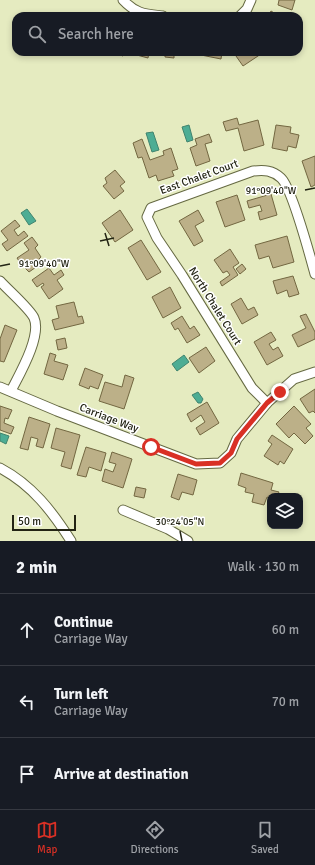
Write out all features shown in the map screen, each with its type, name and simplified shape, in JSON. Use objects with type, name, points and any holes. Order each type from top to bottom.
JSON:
[{"type":"street","points":[[123,0],[131,8],[138,12]]},
{"type":"street","points":[[244,12],[247,9],[250,0]]},
{"type":"street","name":"East Chalet Court","points":[[147,217],[151,208],[253,171],[267,170],[275,173],[283,180],[292,199],[315,274]]},
{"type":"street","name":"North Chalet Court","points":[[147,217],[157,238],[182,274],[252,388],[267,403]]},
{"type":"street","points":[[0,281],[24,305],[34,319],[35,334],[30,353],[11,391]]},
{"type":"street","name":"Carriage Way","points":[[0,387],[57,411],[196,464],[220,463],[231,453],[237,439],[267,403],[294,379],[315,372]]},
{"type":"street","points":[[0,468],[33,491],[55,517],[71,541]]},
{"type":"street","points":[[123,510],[168,529],[188,541]]},
{"type":"water","points":[[189,125],[193,140],[187,142],[182,127]]},
{"type":"water","points":[[153,132],[159,150],[152,152],[146,133]]},
{"type":"water","points":[[27,209],[36,221],[29,225],[21,213]]},
{"type":"water","points":[[184,355],[189,362],[177,371],[172,364]]},
{"type":"water","points":[[198,392],[203,399],[201,403],[198,403],[192,395]]},
{"type":"water","points":[[0,433],[9,436],[6,444],[0,441]]},
{"type":"building","points":[[279,0],[295,0],[292,10],[278,5]]},
{"type":"building","points":[[174,56],[174,58],[165,57]]},
{"type":"building","points":[[206,56],[221,56],[221,59]]},
{"type":"building","points":[[236,56],[258,56],[243,66]]},
{"type":"building","points":[[237,118],[239,125],[258,120],[264,145],[244,151],[238,128],[226,131],[223,122]]},
{"type":"building","points":[[276,125],[291,127],[290,133],[299,135],[296,148],[288,146],[287,151],[272,148]]},
{"type":"building","points":[[209,134],[212,142],[205,144],[210,161],[196,166],[190,148],[197,145],[195,139]]},
{"type":"building","points":[[142,139],[150,160],[164,155],[163,151],[171,148],[178,169],[172,171],[174,176],[158,181],[156,175],[149,178],[142,157],[138,158],[133,143]]},
{"type":"building","points":[[315,156],[315,185],[311,187],[302,161]]},
{"type":"building","points":[[115,170],[125,182],[120,186],[124,191],[114,199],[103,186],[107,183],[105,178]]},
{"type":"building","points":[[271,194],[277,215],[260,220],[258,212],[262,211],[260,205],[249,208],[247,201]]},
{"type":"building","points":[[237,195],[245,220],[225,227],[216,202]]},
{"type":"building","points":[[120,210],[133,230],[115,242],[102,223]]},
{"type":"building","points":[[198,210],[204,221],[195,226],[203,241],[194,246],[179,221]]},
{"type":"building","points":[[15,220],[20,226],[14,230],[18,236],[24,231],[28,236],[7,251],[2,244],[8,240],[1,231]]},
{"type":"building","points":[[287,236],[294,262],[273,268],[269,256],[259,259],[255,245]]},
{"type":"building","points":[[32,237],[38,245],[35,248],[41,257],[39,259],[42,263],[29,272],[25,268],[30,265],[26,260],[21,264],[17,258],[29,250],[24,243]]},
{"type":"building","points":[[141,240],[161,272],[147,280],[128,248]]},
{"type":"building","points":[[230,249],[239,263],[233,267],[238,275],[222,286],[220,282],[230,275],[227,271],[223,273],[214,260]]},
{"type":"building","points":[[242,264],[246,269],[240,274],[236,269]]},
{"type":"building","points":[[49,268],[54,275],[61,270],[64,275],[57,280],[63,289],[49,299],[41,287],[44,285],[43,283],[37,287],[32,280]]},
{"type":"building","points":[[293,276],[299,294],[289,297],[287,290],[277,294],[273,281]]},
{"type":"building","points":[[170,287],[181,308],[163,318],[152,297]]},
{"type":"building","points":[[241,298],[248,310],[254,307],[258,315],[242,324],[231,304]]},
{"type":"building","points":[[74,302],[78,317],[82,316],[84,323],[55,330],[52,320],[59,318],[56,306]]},
{"type":"building","points":[[306,314],[315,332],[315,339],[298,347],[292,335],[306,328],[300,316]]},
{"type":"building","points":[[182,316],[190,329],[194,326],[200,335],[187,343],[178,328],[175,330],[171,323]]},
{"type":"building","points":[[5,325],[17,330],[4,362],[0,361],[0,339]]},
{"type":"building","points":[[271,332],[276,340],[269,344],[273,350],[278,347],[283,356],[267,365],[254,342]]},
{"type":"building","points":[[65,338],[67,348],[58,350],[56,340]]},
{"type":"building","points":[[206,347],[215,361],[199,373],[189,358]]},
{"type":"building","points":[[50,353],[56,355],[54,361],[68,365],[63,380],[44,374]]},
{"type":"building","points":[[85,368],[103,375],[98,389],[90,386],[89,389],[79,385]]},
{"type":"building","points":[[125,375],[134,378],[124,409],[99,401],[105,382],[122,387]]},
{"type":"building","points":[[315,389],[315,413],[313,411],[309,413],[300,399]]},
{"type":"building","points":[[207,402],[219,423],[200,435],[196,428],[205,422],[201,415],[191,422],[187,414]]},
{"type":"building","points":[[0,406],[12,410],[8,419],[5,418],[4,423],[14,427],[11,434],[0,430]]},
{"type":"building","points":[[294,406],[311,424],[306,428],[313,436],[305,444],[294,433],[289,438],[276,424]]},
{"type":"building","points":[[29,417],[50,424],[43,448],[36,446],[38,439],[31,437],[28,450],[20,448]]},
{"type":"building","points":[[56,428],[80,435],[71,469],[61,466],[65,452],[51,448]]},
{"type":"building","points":[[272,435],[293,449],[284,464],[280,461],[278,465],[264,456],[272,444],[268,441]]},
{"type":"building","points":[[86,447],[106,453],[101,471],[89,467],[86,477],[77,475]]},
{"type":"building","points":[[112,452],[132,459],[123,488],[102,481],[105,469],[113,472],[116,464],[109,462]]},
{"type":"building","points":[[241,473],[273,483],[271,490],[279,492],[267,493],[264,505],[252,502],[254,494],[245,492],[246,488],[238,485]]},
{"type":"building","points":[[178,474],[197,480],[193,495],[182,492],[179,500],[171,497]]},
{"type":"building","points":[[136,487],[146,489],[144,498],[134,496]]},
{"type":"route","points":[[151,447],[196,464],[220,463],[231,453],[237,439],[267,403],[280,392]]}]
